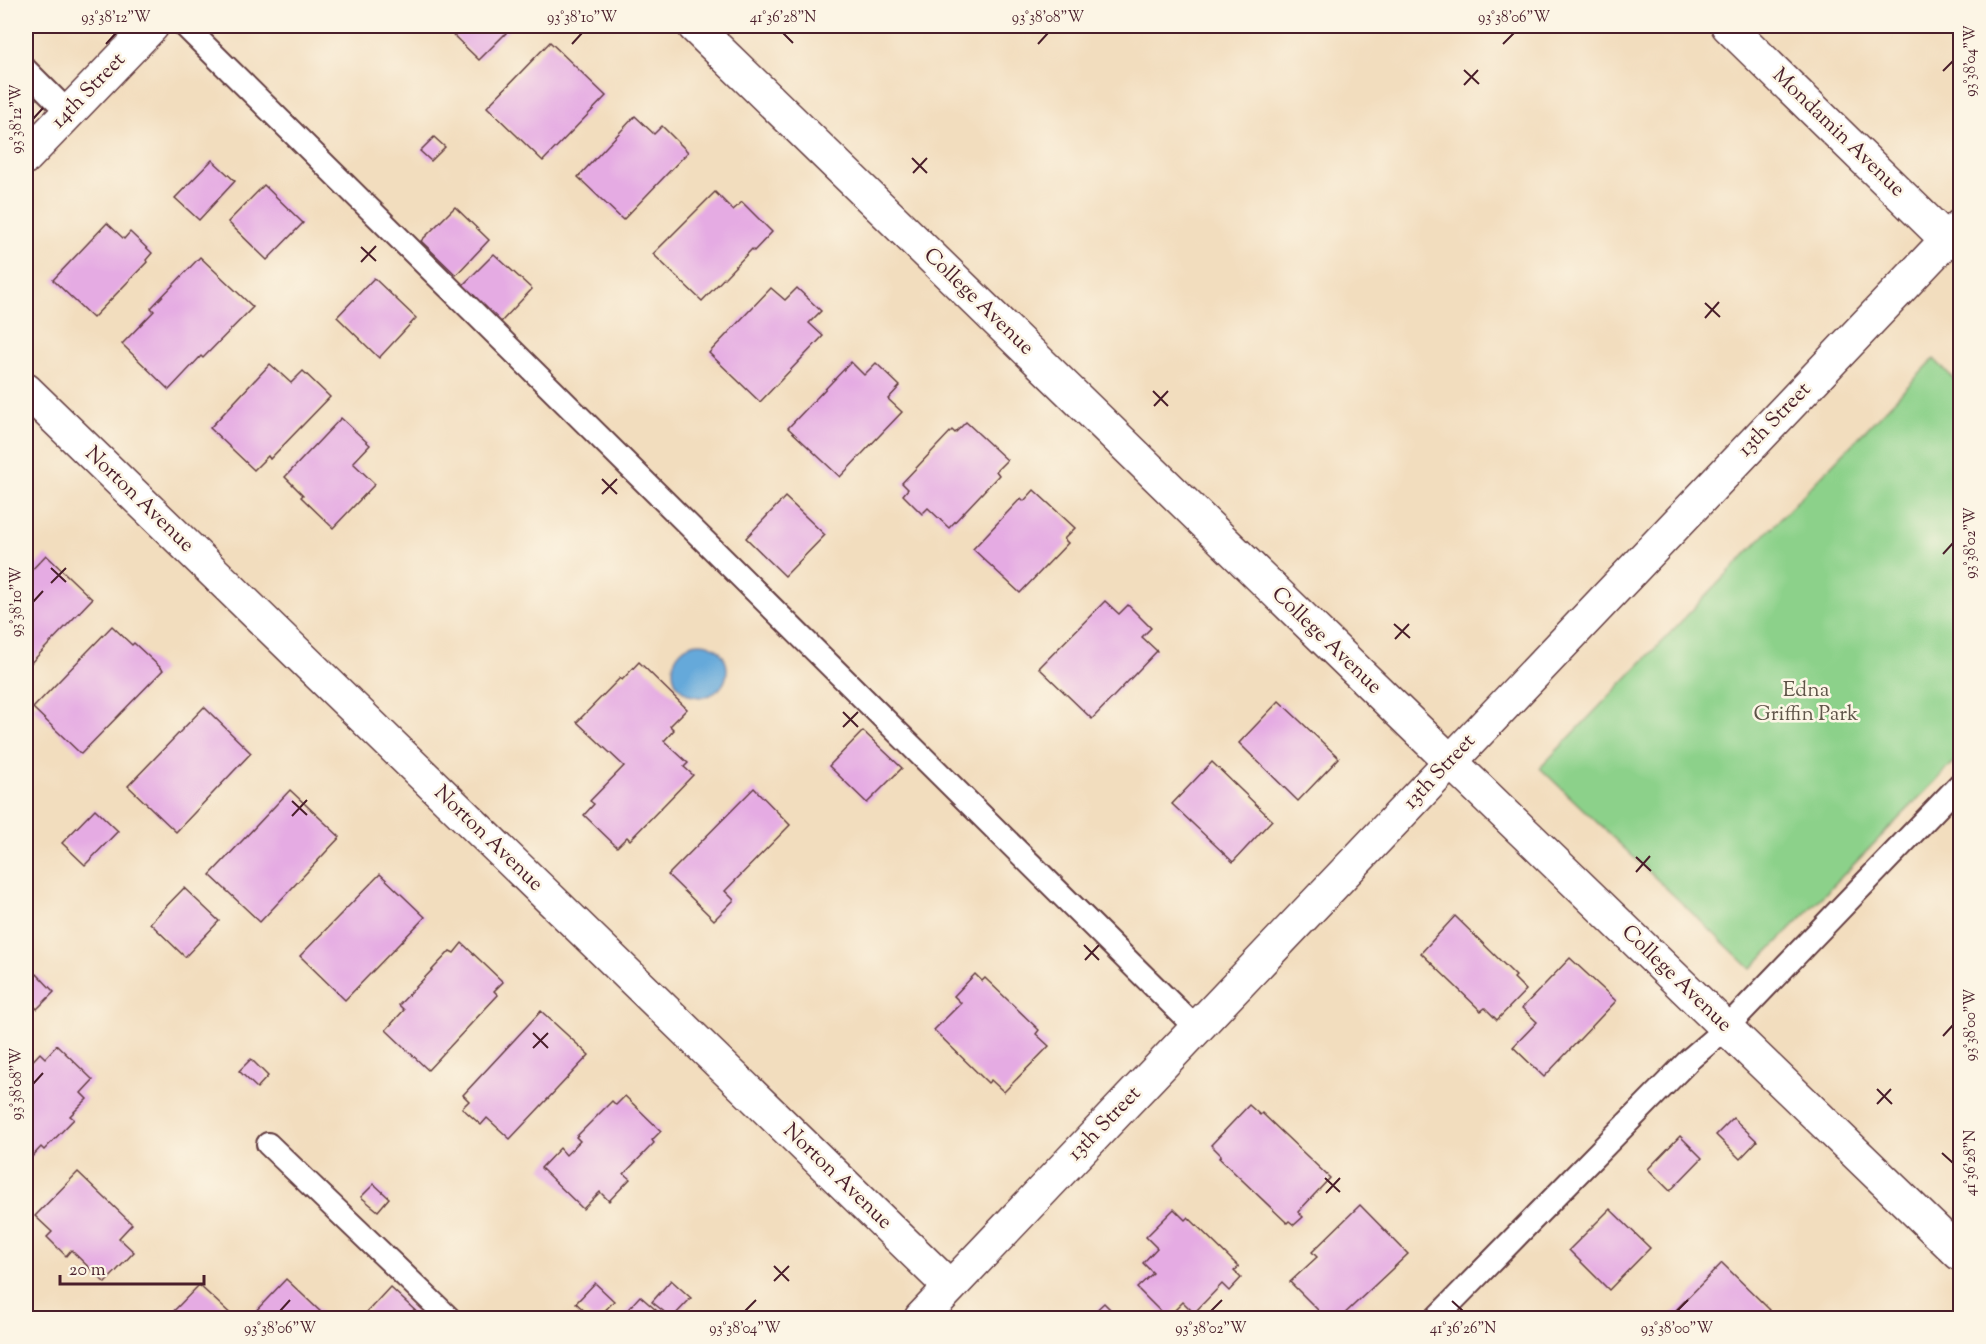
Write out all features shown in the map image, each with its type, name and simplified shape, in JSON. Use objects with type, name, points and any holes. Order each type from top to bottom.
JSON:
[{"type":"street","name":"14th Street","points":[[26,157],[152,26]]},
{"type":"street","name":"College Avenue","points":[[694,26],[1960,1254]]},
{"type":"street","name":"Mondamin Avenue","points":[[1728,26],[1954,233]]},
{"type":"street","name":"13th Street","points":[[921,1318],[1954,233]]},
{"type":"street","name":"Norton Avenue","points":[[26,390],[950,1287]]},
{"type":"lane","points":[[184,26],[1196,1028]]},
{"type":"lane","points":[[26,70],[68,112]]},
{"type":"lane","points":[[1436,1318],[1690,1059],[1726,1028],[1960,784]]},
{"type":"lane","points":[[268,1144],[449,1318]]},
{"type":"green space","name":"Edna Griffin Park","points":[[1934,359],[1960,385],[1960,756],[1751,969],[1540,768]]},
{"type":"water","points":[[700,643],[710,645],[719,651],[725,660],[727,670],[725,680],[719,689],[710,695],[700,697],[690,695],[681,689],[675,680],[673,670],[675,660],[681,651],[690,645]]},
{"type":"building","points":[[444,26],[513,26],[479,60]]},
{"type":"building","points":[[550,42],[606,96],[543,161],[487,107]]},
{"type":"building","points":[[635,116],[654,134],[662,126],[688,152],[623,220],[578,177]]},
{"type":"building","points":[[434,137],[445,147],[431,161],[420,151]]},
{"type":"building","points":[[212,160],[235,181],[199,220],[175,198]]},
{"type":"building","points":[[264,185],[303,223],[267,260],[228,222]]},
{"type":"building","points":[[715,192],[733,210],[742,202],[772,232],[754,251],[752,249],[702,301],[653,254]]},
{"type":"building","points":[[455,207],[489,240],[456,275],[421,241]]},
{"type":"building","points":[[107,223],[124,239],[130,232],[152,253],[146,260],[147,262],[93,318],[53,280]]},
{"type":"building","points":[[494,254],[532,289],[501,322],[463,285]]},
{"type":"building","points":[[200,257],[253,307],[169,390],[122,344],[154,311],[151,308]]},
{"type":"building","points":[[374,278],[416,318],[379,358],[337,317]]},
{"type":"building","points":[[771,288],[785,300],[797,288],[821,311],[809,323],[823,336],[760,402],[709,353]]},
{"type":"building","points":[[851,362],[864,375],[876,363],[900,386],[888,399],[902,412],[840,477],[788,428]]},
{"type":"building","points":[[270,364],[291,383],[303,371],[330,397],[270,459],[268,456],[254,470],[210,428]]},
{"type":"building","points":[[341,418],[370,445],[353,463],[375,484],[333,528],[301,497],[303,495],[285,477]]},
{"type":"building","points":[[966,422],[1007,460],[996,471],[999,475],[949,528],[928,508],[922,514],[903,495],[908,489],[902,483],[952,430],[955,433]]},
{"type":"building","points":[[1034,490],[1075,528],[1064,539],[1068,543],[1020,593],[973,549],[1021,498],[1024,501]]},
{"type":"building","points":[[785,497],[825,535],[785,576],[746,538]]},
{"type":"building","points":[[46,555],[92,599],[26,668],[26,576]]},
{"type":"building","points":[[1105,601],[1119,614],[1128,605],[1151,628],[1142,637],[1157,651],[1092,719],[1039,668]]},
{"type":"building","points":[[112,626],[163,670],[81,754],[33,708]]},
{"type":"building","points":[[639,662],[687,709],[670,726],[674,730],[664,741],[688,763],[684,767],[693,775],[630,840],[627,837],[617,847],[584,815],[594,804],[590,801],[624,766],[577,722]]},
{"type":"building","points":[[1279,701],[1339,758],[1298,801],[1239,743]]},
{"type":"building","points":[[204,707],[251,753],[176,832],[128,786]]},
{"type":"building","points":[[863,731],[902,768],[867,803],[829,766]]},
{"type":"building","points":[[1212,762],[1272,820],[1233,862],[1172,804]]},
{"type":"building","points":[[754,788],[790,825],[725,891],[734,900],[714,920],[668,875]]},
{"type":"building","points":[[290,790],[340,837],[260,922],[210,875]]},
{"type":"building","points":[[95,809],[118,831],[85,865],[62,843]]},
{"type":"building","points":[[380,874],[425,917],[345,1000],[300,956]]},
{"type":"building","points":[[184,888],[219,921],[185,957],[150,923]]},
{"type":"building","points":[[1455,916],[1516,976],[1514,978],[1526,990],[1497,1020],[1485,1008],[1481,1011],[1421,953]]},
{"type":"building","points":[[462,943],[503,982],[494,991],[498,995],[428,1070],[386,1030],[404,1010],[399,1005],[450,951],[454,953]]},
{"type":"building","points":[[1570,958],[1616,1001],[1544,1077],[1513,1047],[1537,1022],[1522,1008]]},
{"type":"building","points":[[37,974],[54,992],[37,1009],[26,998],[26,985]]},
{"type":"building","points":[[975,974],[982,981],[985,978],[1039,1030],[1036,1034],[1049,1046],[1004,1092],[991,1080],[988,1083],[934,1030],[961,1003],[954,996]]},
{"type":"building","points":[[541,1011],[589,1055],[510,1139],[487,1118],[481,1125],[462,1108],[469,1101],[463,1095]]},
{"type":"building","points":[[57,1045],[93,1080],[81,1093],[87,1099],[70,1116],[74,1119],[44,1150],[41,1147],[26,1163],[26,1068],[40,1053],[45,1058]]},
{"type":"building","points":[[251,1059],[268,1076],[257,1088],[239,1071]]},
{"type":"building","points":[[625,1096],[661,1131],[652,1140],[654,1143],[624,1174],[630,1179],[609,1201],[600,1192],[583,1209],[541,1168],[560,1148],[566,1155],[580,1141],[576,1137],[612,1101],[616,1105]]},
{"type":"building","points":[[1249,1105],[1260,1115],[1262,1113],[1330,1178],[1298,1212],[1303,1217],[1294,1225],[1289,1221],[1287,1223],[1219,1158],[1221,1155],[1211,1145]]},
{"type":"building","points":[[1733,1118],[1757,1141],[1740,1159],[1716,1135]]},
{"type":"building","points":[[1680,1136],[1702,1158],[1670,1191],[1648,1169]]},
{"type":"building","points":[[78,1172],[132,1224],[119,1238],[134,1252],[105,1283],[71,1250],[66,1256],[47,1237],[52,1232],[35,1216]]},
{"type":"building","points":[[374,1184],[389,1198],[378,1211],[361,1197]]},
{"type":"building","points":[[1360,1205],[1408,1254],[1340,1318],[1326,1318],[1290,1282],[1317,1257],[1312,1252]]},
{"type":"building","points":[[1174,1209],[1185,1220],[1188,1217],[1239,1267],[1234,1271],[1241,1278],[1229,1291],[1222,1284],[1194,1313],[1183,1302],[1167,1318],[1137,1288],[1153,1273],[1143,1263],[1157,1248],[1146,1237]]},
{"type":"building","points":[[1610,1209],[1650,1248],[1609,1290],[1569,1250]]},
{"type":"building","points":[[1722,1263],[1770,1310],[1762,1318],[1669,1317]]},
{"type":"building","points":[[286,1279],[324,1315],[320,1318],[251,1318],[250,1317]]},
{"type":"building","points":[[671,1280],[691,1298],[672,1318],[652,1302]]},
{"type":"building","points":[[595,1283],[614,1301],[598,1318],[592,1318],[576,1303]]},
{"type":"building","points":[[199,1285],[235,1318],[167,1318]]},
{"type":"building","points":[[390,1287],[423,1318],[374,1318],[367,1312]]},
{"type":"building","points":[[640,1296],[665,1318],[620,1318]]},
{"type":"building","points":[[1104,1303],[1119,1318],[1088,1318]]}]
